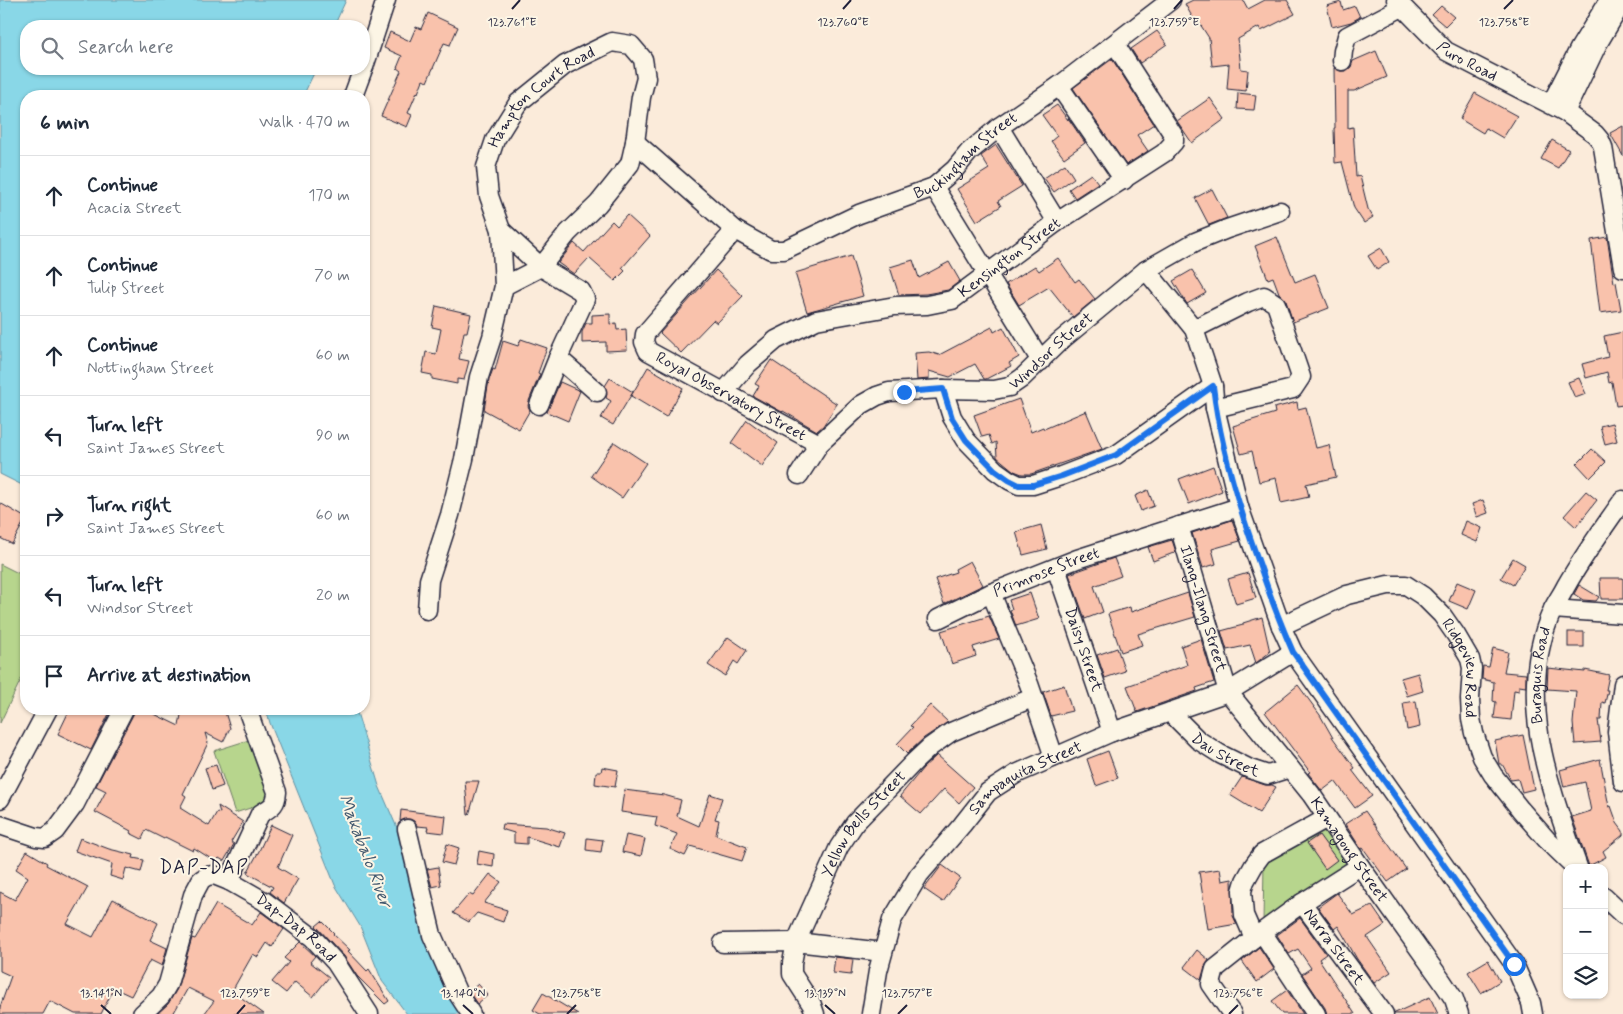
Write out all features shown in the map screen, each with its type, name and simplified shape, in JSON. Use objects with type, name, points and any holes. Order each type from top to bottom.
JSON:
[{"type":"street","points":[[370,47],[386,0]]},
{"type":"street","name":"Buckingham Street","points":[[635,142],[735,230],[772,250],[784,250],[859,214],[934,187],[956,169],[969,152],[999,127],[1059,86],[1171,0]]},
{"type":"street","points":[[1558,108],[1579,49],[1608,0]]},
{"type":"street","points":[[1558,108],[1623,0]]},
{"type":"street","points":[[1342,61],[1347,36],[1399,4]]},
{"type":"street","name":"Puro Road","points":[[1399,4],[1446,51],[1558,108]]},
{"type":"street","name":"Hampton Court Road","points":[[427,610],[429,580],[450,515],[464,459],[479,377],[492,337],[504,286],[501,230],[489,196],[486,167],[495,140],[518,103],[566,64],[612,42],[631,45],[643,60],[646,78],[630,164],[598,204],[568,233],[541,267]]},
{"type":"street","name":"Kensington Street","points":[[723,393],[748,364],[776,340],[816,320],[895,306],[927,305],[952,300],[1057,222],[1164,153],[1174,142],[1174,136],[1115,44]]},
{"type":"street","points":[[355,90],[360,75]]},
{"type":"street","points":[[1059,86],[1124,180]]},
{"type":"street","points":[[1558,108],[1595,134],[1603,147],[1623,268]]},
{"type":"street","points":[[999,127],[1057,222]]},
{"type":"street","points":[[934,187],[1041,361]]},
{"type":"street","name":"Windsor Street","points":[[799,475],[819,444],[861,405],[877,396],[889,392],[943,389],[994,390],[1009,387],[1041,361],[1059,342],[1146,270],[1195,242],[1280,211]]},
{"type":"street","points":[[501,230],[541,267],[581,292],[585,299],[539,405]]},
{"type":"street","name":"Royal Observatory Street","points":[[735,230],[645,334],[644,342],[648,351],[819,444]]},
{"type":"street","points":[[504,286],[541,267]]},
{"type":"street","points":[[1146,270],[1194,329],[1213,386],[1216,408],[1239,507],[1281,626],[1293,652],[1514,964],[1531,1003],[1533,1014]]},
{"type":"street","points":[[1194,329],[1264,296],[1276,304],[1301,377],[1293,389],[1216,408]]},
{"type":"street","points":[[558,358],[597,392]]},
{"type":"street","points":[[943,389],[952,418],[966,440],[995,470],[1009,480],[1019,485],[1033,485],[1116,455],[1213,386]]},
{"type":"street","name":"Buraguis Road","points":[[1576,864],[1548,778],[1540,746],[1536,707],[1536,670],[1539,650],[1553,609],[1580,562],[1623,500]]},
{"type":"street","name":"Primrose Street","points":[[1054,757],[1032,698],[1029,684],[991,593],[1077,559],[1239,507]]},
{"type":"street","name":"Ilang-Ilang Street","points":[[1179,526],[1228,692]]},
{"type":"street","name":"Daisy Street","points":[[1056,568],[1112,732]]},
{"type":"street","name":"Ridgeview Road","points":[[1281,626],[1347,595],[1388,585],[1406,585],[1423,596],[1442,615],[1470,659],[1472,668],[1471,719],[1482,757],[1493,775],[1520,809],[1547,840],[1573,864]]},
{"type":"street","points":[[938,619],[991,593]]},
{"type":"street","points":[[1553,609],[1623,614]]},
{"type":"street","name":"Sampaguita Street","points":[[871,1014],[878,971],[892,920],[918,875],[988,792],[1016,774],[1112,732],[1228,692],[1293,652]]},
{"type":"street","points":[[1623,685],[1617,732],[1623,782]]},
{"type":"street","name":"Kamagong Street","points":[[1228,692],[1290,768],[1327,818],[1442,980],[1454,999],[1459,1014]]},
{"type":"street","name":"Yellow Bells Street","points":[[814,1014],[812,1005],[792,974],[796,942],[839,847],[855,823],[914,762],[930,747],[951,732],[1032,698]]},
{"type":"street","name":"Dau Street","points":[[1170,712],[1198,740],[1220,754],[1250,769],[1268,775],[1290,768]]},
{"type":"street","points":[[0,799],[45,715]]},
{"type":"street","points":[[0,825],[36,837],[45,838],[55,831],[75,804],[121,715]]},
{"type":"street","points":[[229,881],[260,814],[270,808],[276,801],[277,792],[249,715]]},
{"type":"street","points":[[1316,1014],[1244,915],[1242,891],[1245,881],[1262,854],[1327,818]]},
{"type":"street","points":[[407,829],[432,935],[458,994],[471,1014]]},
{"type":"street","points":[[1232,1014],[1211,984],[1215,969],[1302,903],[1360,866]]},
{"type":"street","name":"Dap-Dap Road","points":[[142,1014],[161,996],[168,984],[193,895],[201,880],[207,876],[214,875],[229,881],[264,901],[312,937],[336,964],[369,1014]]},
{"type":"street","points":[[1608,901],[1623,915]]},
{"type":"street","name":"Narra Street","points":[[1302,903],[1384,1014]]},
{"type":"street","points":[[723,943],[796,942],[883,952]]},
{"type":"green space","points":[[0,564],[20,574],[20,681],[0,723]]},
{"type":"green space","points":[[252,739],[272,801],[235,813],[214,751]]},
{"type":"green space","points":[[1325,825],[1353,863],[1263,923],[1264,862]]},
{"type":"water","points":[[0,0],[346,0],[337,20],[20,20],[20,75],[313,75],[306,90],[20,90],[20,484],[0,474]]},
{"type":"water","name":"Makabalo River","points":[[268,715],[358,715],[379,786],[407,851],[465,1014],[407,1014],[382,981],[360,926],[335,885]]},
{"type":"building","points":[[1193,0],[1243,0],[1248,9],[1265,0],[1287,0],[1295,14],[1261,31],[1259,27],[1238,39],[1241,69],[1248,70],[1246,91],[1227,89],[1229,64],[1212,66],[1209,38],[1198,21],[1195,22],[1185,4]]},
{"type":"building","points":[[1341,2],[1343,10],[1355,6],[1360,17],[1351,22],[1332,27],[1327,6]]},
{"type":"building","points":[[1441,6],[1454,17],[1445,26],[1432,15]]},
{"type":"building","points":[[428,13],[458,27],[450,45],[444,43],[427,82],[423,80],[408,113],[412,115],[407,127],[381,116],[401,71],[397,68],[402,56],[384,48],[390,32],[410,41],[416,27],[421,29]]},
{"type":"building","points":[[1157,31],[1167,44],[1140,63],[1131,49]]},
{"type":"building","points":[[1376,51],[1387,77],[1354,91],[1348,91],[1348,128],[1353,127],[1356,177],[1360,176],[1368,209],[1373,217],[1364,223],[1354,208],[1342,162],[1335,163],[1334,68],[1346,71],[1351,67],[1353,61]]},
{"type":"building","points":[[1112,59],[1154,124],[1137,135],[1148,151],[1126,165],[1073,88]]},
{"type":"building","points":[[1238,93],[1256,95],[1254,110],[1237,109]]},
{"type":"building","points":[[1475,93],[1517,116],[1503,138],[1486,128],[1483,133],[1460,119]]},
{"type":"building","points":[[1210,98],[1225,119],[1192,143],[1177,121]]},
{"type":"building","points":[[1057,105],[1085,143],[1064,158],[1051,141],[1057,136],[1042,115]]},
{"type":"building","points":[[1623,126],[1623,156],[1610,133]]},
{"type":"building","points":[[1552,140],[1569,150],[1558,168],[1541,159]]},
{"type":"building","points":[[996,145],[1022,186],[998,201],[1001,206],[977,221],[957,189],[989,169],[981,156]]},
{"type":"building","points":[[1065,164],[1074,178],[1054,192],[1044,178]]},
{"type":"building","points":[[1091,174],[1098,183],[1075,198],[1069,189]]},
{"type":"building","points":[[1212,189],[1227,218],[1209,225],[1195,198]]},
{"type":"building","points":[[627,215],[650,236],[622,268],[625,271],[615,281],[589,258],[574,274],[558,263],[574,243],[584,252],[612,221],[617,226]]},
{"type":"building","points":[[1277,237],[1295,282],[1315,274],[1329,308],[1293,322],[1286,301],[1279,293],[1273,277],[1268,279],[1255,246]]},
{"type":"building","points":[[1607,237],[1614,283],[1616,282],[1621,310],[1600,313],[1591,240]]},
{"type":"building","points":[[1381,248],[1389,262],[1377,270],[1368,256]]},
{"type":"building","points":[[851,256],[863,296],[807,312],[795,273]]},
{"type":"building","points":[[1058,258],[1075,282],[1079,279],[1095,299],[1073,317],[1049,287],[1019,305],[1006,284],[1035,266],[1039,271]]},
{"type":"building","points":[[913,260],[919,278],[949,262],[960,281],[948,290],[926,294],[899,295],[890,267]]},
{"type":"building","points":[[716,270],[743,296],[717,323],[713,320],[681,353],[660,333]]},
{"type":"building","points":[[1192,270],[1206,293],[1187,304],[1173,281]]},
{"type":"building","points":[[436,306],[471,314],[467,332],[464,332],[459,359],[469,361],[464,380],[457,379],[457,384],[432,379],[432,375],[422,373],[426,352],[436,354],[441,329],[432,327]]},
{"type":"building","points":[[610,314],[610,324],[616,323],[617,330],[626,329],[627,350],[606,351],[606,342],[582,343],[582,332],[586,323],[592,323],[592,315]]},
{"type":"building","points":[[992,327],[994,332],[1003,327],[1019,357],[1009,363],[1011,366],[986,379],[984,379],[975,364],[950,377],[929,371],[929,379],[917,380],[915,353],[929,352],[939,355]]},
{"type":"building","points":[[1623,332],[1623,405],[1616,406],[1612,382],[1609,383],[1607,372],[1586,378],[1582,364],[1608,357],[1604,336]]},
{"type":"building","points":[[521,339],[547,348],[538,373],[540,374],[529,401],[528,406],[530,410],[519,429],[484,410],[489,380],[493,369],[495,370],[503,341],[518,346]]},
{"type":"building","points":[[771,360],[837,404],[823,426],[817,431],[753,396],[759,386],[755,384]]},
{"type":"building","points":[[648,367],[683,388],[666,417],[631,396]]},
{"type":"building","points":[[610,378],[633,392],[613,425],[601,418],[611,401],[606,398],[605,386]]},
{"type":"building","points":[[1579,378],[1586,394],[1575,398],[1568,382]]},
{"type":"building","points":[[560,382],[580,391],[568,421],[547,412]]},
{"type":"building","points":[[1019,399],[1031,432],[1043,427],[1044,429],[1086,411],[1102,449],[1031,474],[1022,474],[1014,471],[997,457],[996,442],[992,444],[989,435],[982,437],[974,415]]},
{"type":"building","points":[[1297,402],[1298,409],[1306,407],[1316,448],[1329,445],[1336,477],[1306,484],[1309,497],[1281,503],[1276,478],[1259,482],[1252,451],[1241,454],[1233,426],[1275,413],[1274,408]]},
{"type":"building","points":[[747,420],[778,443],[762,466],[731,443]]},
{"type":"building","points":[[1612,423],[1617,441],[1605,444],[1600,426]]},
{"type":"building","points":[[614,442],[646,463],[622,498],[591,476]]},
{"type":"building","points":[[1592,449],[1606,462],[1590,478],[1577,464]]},
{"type":"building","points":[[1213,466],[1222,491],[1189,504],[1179,479]]},
{"type":"building","points":[[1148,490],[1154,506],[1141,511],[1135,496]]},
{"type":"building","points":[[1586,491],[1597,500],[1576,527],[1564,516]]},
{"type":"building","points":[[1483,500],[1488,513],[1477,517],[1472,504]]},
{"type":"building","points":[[0,503],[20,515],[20,529],[12,544],[0,538]]},
{"type":"building","points":[[1232,520],[1240,541],[1212,549],[1216,564],[1203,568],[1192,533]]},
{"type":"building","points":[[1466,521],[1482,528],[1477,542],[1461,535]]},
{"type":"building","points":[[1041,525],[1047,549],[1023,555],[1016,532]]},
{"type":"building","points":[[1172,540],[1176,552],[1153,561],[1148,547]]},
{"type":"building","points":[[1114,558],[1121,576],[1094,586],[1103,612],[1085,619],[1069,574]]},
{"type":"building","points":[[1513,558],[1525,565],[1513,585],[1501,578]]},
{"type":"building","points":[[970,561],[983,585],[944,604],[935,579],[956,572],[955,569]]},
{"type":"building","points":[[1248,573],[1256,598],[1236,604],[1228,579]]},
{"type":"building","points":[[1600,578],[1623,578],[1623,599],[1601,599]]},
{"type":"building","points":[[1457,582],[1476,590],[1468,609],[1449,601]]},
{"type":"building","points":[[1579,585],[1599,597],[1596,601],[1583,600],[1574,594]]},
{"type":"building","points":[[1030,593],[1039,619],[1016,626],[1010,610],[1012,609],[1009,600]]},
{"type":"building","points":[[1188,593],[1195,617],[1138,634],[1142,645],[1121,652],[1108,614],[1130,607],[1131,612]]},
{"type":"building","points":[[989,616],[999,639],[973,647],[976,656],[952,664],[941,631]]},
{"type":"building","points":[[1262,617],[1270,652],[1256,663],[1250,645],[1227,650],[1221,631]]},
{"type":"building","points":[[1568,632],[1584,632],[1584,647],[1568,647]]},
{"type":"building","points":[[728,637],[747,650],[738,664],[734,661],[725,676],[708,665]]},
{"type":"building","points":[[1201,639],[1214,682],[1196,688],[1197,691],[1137,712],[1127,686],[1187,665],[1181,646]]},
{"type":"building","points":[[1117,648],[1125,671],[1105,678],[1097,655]]},
{"type":"building","points":[[1493,648],[1508,652],[1504,672],[1526,674],[1526,687],[1519,686],[1519,691],[1514,690],[1511,720],[1494,718],[1496,702],[1493,701],[1494,682],[1482,679],[1483,666],[1489,667]]},
{"type":"building","points":[[1548,668],[1585,672],[1585,670],[1609,675],[1605,703],[1602,702],[1601,720],[1598,720],[1601,742],[1575,744],[1573,723],[1576,691],[1547,689]]},
{"type":"building","points":[[1418,673],[1423,691],[1407,696],[1401,678]]},
{"type":"building","points":[[1064,685],[1072,711],[1051,716],[1043,692]]},
{"type":"building","points":[[1298,685],[1355,768],[1352,770],[1372,796],[1355,808],[1335,781],[1322,791],[1265,712]]},
{"type":"building","points":[[1416,701],[1420,727],[1407,730],[1403,703]]},
{"type":"building","points":[[930,705],[948,722],[924,738],[907,754],[897,744],[913,727],[910,726]]},
{"type":"building","points":[[67,715],[108,715],[91,750],[58,734]]},
{"type":"building","points":[[133,715],[156,715],[179,726],[181,715],[226,715],[230,728],[223,742],[205,733],[208,743],[183,794],[186,796],[180,808],[209,826],[217,812],[220,813],[218,806],[243,822],[231,842],[234,844],[224,861],[219,858],[216,862],[194,848],[193,851],[146,830],[142,839],[95,812],[106,791],[96,786]]},
{"type":"building","points":[[1523,735],[1534,789],[1522,792],[1518,779],[1511,780],[1502,764],[1499,764],[1495,741]]},
{"type":"building","points":[[1108,751],[1118,778],[1096,786],[1087,759]]},
{"type":"building","points":[[937,755],[973,787],[959,803],[944,789],[921,814],[900,796],[923,768]]},
{"type":"building","points":[[1600,759],[1609,807],[1611,806],[1617,823],[1623,831],[1623,835],[1603,851],[1606,857],[1593,864],[1588,864],[1572,817],[1591,811],[1585,782],[1564,787],[1560,770]]},
{"type":"building","points":[[216,765],[223,786],[212,790],[205,768]]},
{"type":"building","points":[[602,767],[618,770],[615,787],[595,784],[596,772],[601,772]]},
{"type":"building","points":[[1242,777],[1276,787],[1259,813],[1230,795]]},
{"type":"building","points":[[465,781],[479,781],[469,815],[468,815]]},
{"type":"building","points":[[624,790],[664,795],[681,800],[677,816],[699,826],[710,794],[722,798],[715,819],[719,820],[716,835],[747,847],[742,861],[690,846],[685,856],[670,849],[677,834],[655,826],[657,817],[621,812]]},
{"type":"building","points":[[401,810],[446,816],[444,833],[427,831],[428,827],[417,826],[410,819],[400,821]]},
{"type":"building","points":[[1365,811],[1406,869],[1388,882],[1363,848],[1361,849],[1345,824]]},
{"type":"building","points":[[502,824],[546,827],[565,833],[560,847],[527,837],[527,844],[514,843],[514,833],[501,829]]},
{"type":"building","points":[[271,825],[292,835],[278,867],[298,879],[284,903],[270,892],[273,887],[247,873]]},
{"type":"building","points":[[626,835],[645,839],[641,856],[622,852]]},
{"type":"building","points":[[1319,835],[1337,860],[1325,869],[1307,843]]},
{"type":"building","points":[[80,838],[109,849],[134,855],[133,858],[144,860],[141,872],[126,868],[123,880],[110,876],[112,864],[75,851]]},
{"type":"building","points":[[587,838],[603,840],[601,852],[586,850]]},
{"type":"building","points":[[447,844],[459,848],[454,865],[442,862]]},
{"type":"building","points":[[27,851],[47,863],[46,865],[88,887],[67,924],[93,937],[113,899],[158,923],[150,940],[167,948],[162,966],[150,960],[131,996],[118,990],[117,992],[113,990],[101,1014],[75,1014],[50,1001],[43,1014],[0,1014],[0,1007],[11,976],[0,971],[0,892],[15,900],[28,877],[16,869]]},
{"type":"building","points":[[479,851],[494,854],[493,867],[477,864]]},
{"type":"building","points":[[942,865],[960,878],[943,902],[924,889]]},
{"type":"building","points":[[438,867],[441,885],[432,887],[427,869]]},
{"type":"building","points":[[1220,869],[1222,881],[1232,879],[1233,916],[1237,924],[1208,929],[1199,872]]},
{"type":"building","points":[[490,874],[501,882],[484,903],[507,910],[503,922],[477,913],[469,922],[453,913],[469,894],[473,896]]},
{"type":"building","points":[[1337,893],[1353,915],[1372,906],[1385,925],[1367,937],[1391,972],[1374,983],[1357,959],[1338,926],[1334,929],[1318,907]]},
{"type":"building","points":[[216,904],[252,925],[261,912],[284,929],[272,947],[267,943],[258,957],[253,954],[232,991],[264,1014],[204,1014],[214,1001],[188,988],[173,1014],[157,1014],[168,1004],[177,989],[192,938],[195,939]]},
{"type":"building","points":[[1300,918],[1326,954],[1319,959],[1355,1014],[1327,1014],[1302,974],[1311,968],[1298,949],[1289,954],[1277,935]]},
{"type":"building","points":[[322,921],[367,971],[369,969],[389,1001],[385,1004],[357,976],[344,956],[316,926]]},
{"type":"building","points":[[300,942],[315,956],[310,962],[329,977],[313,997],[295,982],[286,993],[272,982],[289,962],[284,958]]},
{"type":"building","points":[[1259,947],[1274,969],[1257,982],[1242,961]]},
{"type":"building","points":[[1197,950],[1209,960],[1201,980],[1184,967]]},
{"type":"building","points":[[835,957],[853,959],[851,975],[833,973]]},
{"type":"building","points":[[1488,960],[1500,981],[1481,993],[1468,972]]},
{"type":"building","points":[[478,984],[488,995],[477,1004],[469,992]]},
{"type":"building","points":[[1287,990],[1303,1014],[1282,1014],[1272,1001]]},
{"type":"building","points":[[543,993],[578,1014],[540,1014],[533,1010]]},
{"type":"building","points":[[1430,997],[1438,1014],[1394,1014],[1395,1013]]},
{"type":"district","name":"DAP-DAP","points":[[204,867]]},
{"type":"route","points":[[904,392],[943,389],[952,418],[966,440],[995,470],[1009,480],[1019,485],[1033,485],[1096,464],[1116,455],[1213,386],[1216,408],[1239,507],[1281,626],[1293,652],[1514,964]]}]
